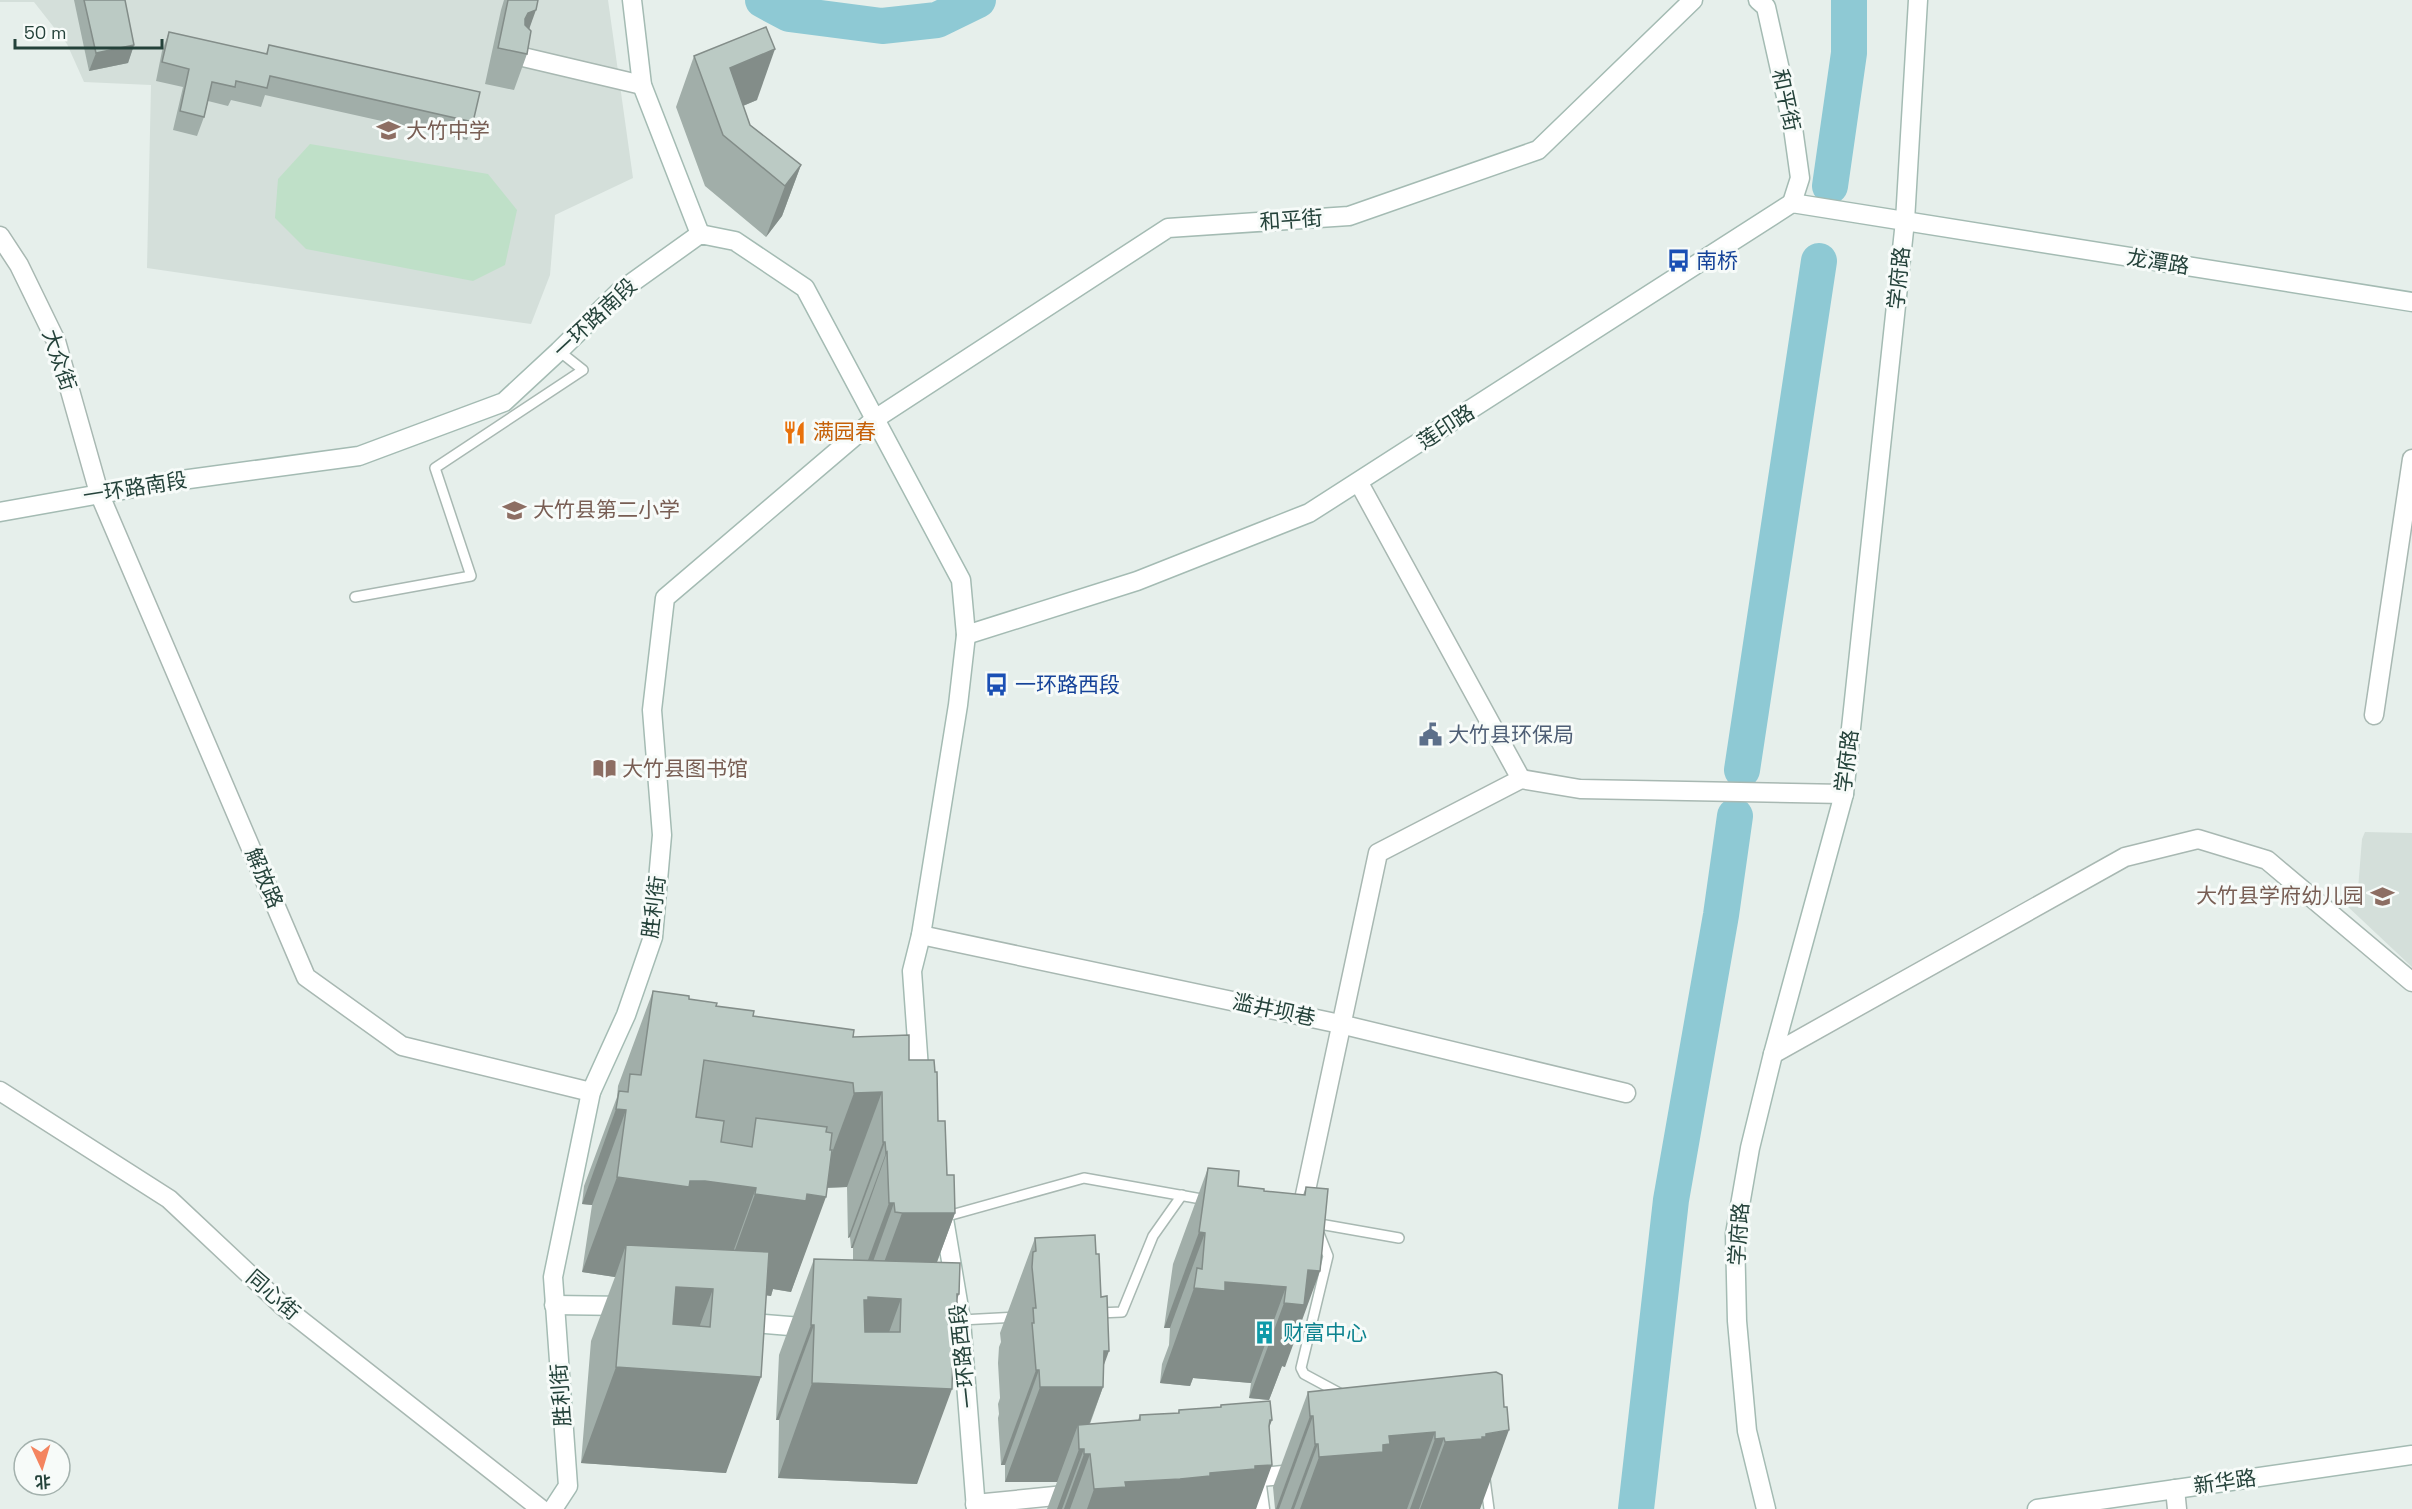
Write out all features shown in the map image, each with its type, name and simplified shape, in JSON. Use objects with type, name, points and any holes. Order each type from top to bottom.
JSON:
[{"type":"street","points":[[632,0],[642,85],[700,234],[735,241],[805,288],[960,580],[966,635],[958,705],[921,935],[912,971],[922,1103]]},
{"type":"street","name":"和平街","points":[[875,419],[1168,228],[1349,216],[1538,150],[1693,0]]},
{"type":"street","name":"和平街","points":[[1758,0],[1766,8],[1793,128],[1800,178],[1792,203]]},
{"type":"street","name":"学府路","points":[[1766,1509],[1747,1431],[1737,1321],[1735,1234],[1750,1148],[1773,1054],[1844,794],[1905,221],[1918,0]]},
{"type":"street","points":[[523,57],[642,85]]},
{"type":"street","points":[[1792,203],[1905,221]]},
{"type":"street","name":"莲印路","points":[[966,635],[1137,581],[1309,513],[1792,203]]},
{"type":"street","name":"龙潭路","points":[[1905,221],[2412,302]]},
{"type":"street","name":"一环路南段","points":[[0,512],[99,493],[359,456],[504,402],[619,292],[700,234]]},
{"type":"street","name":"大众街","points":[[0,236],[19,265],[56,341],[99,493]]},
{"type":"street","name":"胜利街","points":[[553,1509],[568,1486],[553,1277],[591,1092],[626,1015],[653,937],[662,835],[652,710],[665,598],[875,419]]},
{"type":"street","points":[[2374,715],[2412,459]]},
{"type":"street","points":[[1359,483],[1521,779]]},
{"type":"street","name":"解放路","points":[[99,493],[306,977],[402,1046],[591,1092]]},
{"type":"street","points":[[1305,1221],[1340,1024],[1378,853],[1521,779],[1580,789],[1844,794]]},
{"type":"street","points":[[1773,1054],[2125,857],[2198,839],[2267,860],[2412,982]]},
{"type":"street","name":"滥井坝巷","points":[[921,935],[1340,1024],[1626,1093]]},
{"type":"street","name":"同心街","points":[[0,1090],[169,1200],[285,1307],[541,1509]]},
{"type":"street","name":"一环路西段","points":[[940,1194],[962,1328],[975,1506]]},
{"type":"street","points":[[554,1305],[643,1307]]},
{"type":"street","points":[[727,1320],[829,1329]]},
{"type":"street","points":[[941,1336],[962,1328]]},
{"type":"street","name":"新华路","points":[[2037,1509],[2412,1455]]},
{"type":"street","points":[[1221,1481],[1315,1472]]},
{"type":"street","points":[[1256,1478],[1260,1509]]},
{"type":"street","points":[[2175,1489],[2177,1509]]},
{"type":"street","points":[[975,1506],[1092,1493]]},
{"type":"lane","points":[[355,597],[471,576],[435,468],[583,370],[559,351]]},
{"type":"lane","points":[[944,1217],[1084,1178],[1217,1202]]},
{"type":"lane","points":[[1089,1313],[1122,1312],[1153,1236],[1182,1195]]},
{"type":"lane","points":[[1305,1221],[1399,1238]]},
{"type":"lane","points":[[1305,1221],[1324,1243],[1328,1256],[1301,1368],[1304,1374],[1355,1402]]},
{"type":"lane","points":[[962,1328],[1032,1316]]},
{"type":"lane","points":[[1475,1468],[1485,1473],[1489,1509]]},
{"type":"shaded area","name":"大竹中学","points":[[0,0],[608,0],[633,178],[555,215],[550,275],[531,324],[147,268],[151,85],[84,82],[67,44],[34,2],[0,2]]},
{"type":"shaded area","name":"大竹县学府幼儿园","points":[[2365,832],[2412,833],[2412,967],[2345,904],[2358,889],[2362,839]]},
{"type":"green space","points":[[310,144],[488,174],[517,210],[505,265],[473,281],[306,249],[275,218],[278,179]]},
{"type":"building","points":[[84,0],[125,0],[134,45],[96,53]]},
{"type":"building","points":[[508,0],[538,0],[536,10],[528,13],[525,19],[525,25],[531,31],[527,54],[498,48]]},
{"type":"building","points":[[766,27],[775,49],[730,68],[750,125],[801,165],[785,186],[723,135],[694,56]]},
{"type":"building","points":[[169,32],[267,54],[269,45],[480,92],[473,122],[270,76],[267,88],[236,81],[235,87],[212,82],[204,117],[180,111],[189,69],[162,62]]},
{"type":"building","points":[[653,991],[689,996],[689,999],[717,1003],[716,1006],[754,1011],[753,1016],[854,1030],[853,1037],[909,1035],[909,1060],[934,1060],[935,1072],[937,1072],[938,1121],[945,1121],[947,1175],[954,1175],[955,1213],[895,1212],[894,1203],[889,1203],[887,1152],[885,1142],[883,1142],[882,1092],[854,1093],[853,1083],[704,1060],[696,1117],[724,1121],[721,1142],[752,1147],[756,1118],[827,1127],[826,1132],[832,1133],[830,1150],[832,1150],[826,1197],[807,1194],[806,1201],[755,1194],[756,1188],[705,1181],[690,1181],[689,1187],[617,1177],[626,1110],[616,1109],[619,1091],[628,1092],[630,1074],[641,1075]]},
{"type":"building","points":[[1208,1168],[1239,1171],[1238,1186],[1264,1189],[1264,1191],[1305,1195],[1306,1187],[1328,1189],[1320,1271],[1308,1270],[1304,1305],[1284,1303],[1286,1287],[1225,1282],[1225,1291],[1194,1288],[1197,1268],[1202,1269],[1205,1233],[1199,1232]]},
{"type":"building","points":[[1095,1235],[1096,1254],[1099,1254],[1101,1297],[1107,1296],[1109,1351],[1104,1351],[1103,1387],[1040,1387],[1039,1370],[1036,1370],[1032,1323],[1034,1323],[1033,1308],[1036,1308],[1032,1267],[1033,1252],[1036,1251],[1035,1238]]},
{"type":"building","points":[[626,1245],[769,1252],[761,1377],[616,1367]],"holes":[[[676,1287],[713,1289],[710,1327],[673,1324]]]},
{"type":"building","points":[[814,1259],[960,1263],[957,1311],[954,1311],[952,1389],[812,1383],[814,1325],[811,1325]],"holes":[[[868,1297],[901,1299],[900,1332],[865,1332],[864,1300],[868,1300]]]},
{"type":"building","points":[[1496,1372],[1502,1375],[1504,1407],[1507,1407],[1509,1430],[1486,1434],[1486,1437],[1482,1439],[1445,1442],[1444,1438],[1435,1439],[1435,1432],[1389,1436],[1390,1444],[1383,1445],[1383,1452],[1319,1457],[1318,1444],[1315,1444],[1313,1416],[1310,1416],[1308,1392]]},
{"type":"building","points":[[1270,1401],[1272,1465],[1210,1473],[1210,1476],[1125,1482],[1126,1487],[1094,1489],[1090,1454],[1084,1454],[1084,1449],[1079,1449],[1078,1425],[1140,1420],[1140,1415],[1179,1413],[1179,1410]]},
{"type":"waterway","points":[[763,0],[789,14],[882,26],[937,20],[978,0]]},
{"type":"waterway","points":[[1830,186],[1849,53],[1849,0]]},
{"type":"waterway","points":[[1742,770],[1819,261]]},
{"type":"waterway","points":[[1636,1509],[1671,1200],[1721,915],[1735,816]]},
{"type":"place","name":"大竹中学","points":[[388,131]]},
{"type":"place","name":"南桥","points":[[1678,261]]},
{"type":"place","name":"满园春","points":[[795,432]]},
{"type":"place","name":"大竹县第二小学","points":[[515,510]]},
{"type":"place","name":"一环路西段","points":[[997,685]]},
{"type":"place","name":"大竹县环保局","points":[[1430,735]]},
{"type":"place","name":"大竹县图书馆","points":[[604,769]]},
{"type":"place","name":"大竹县学府幼儿园","points":[[2382,896]]},
{"type":"place","name":"财富中心","points":[[1265,1333]]}]
